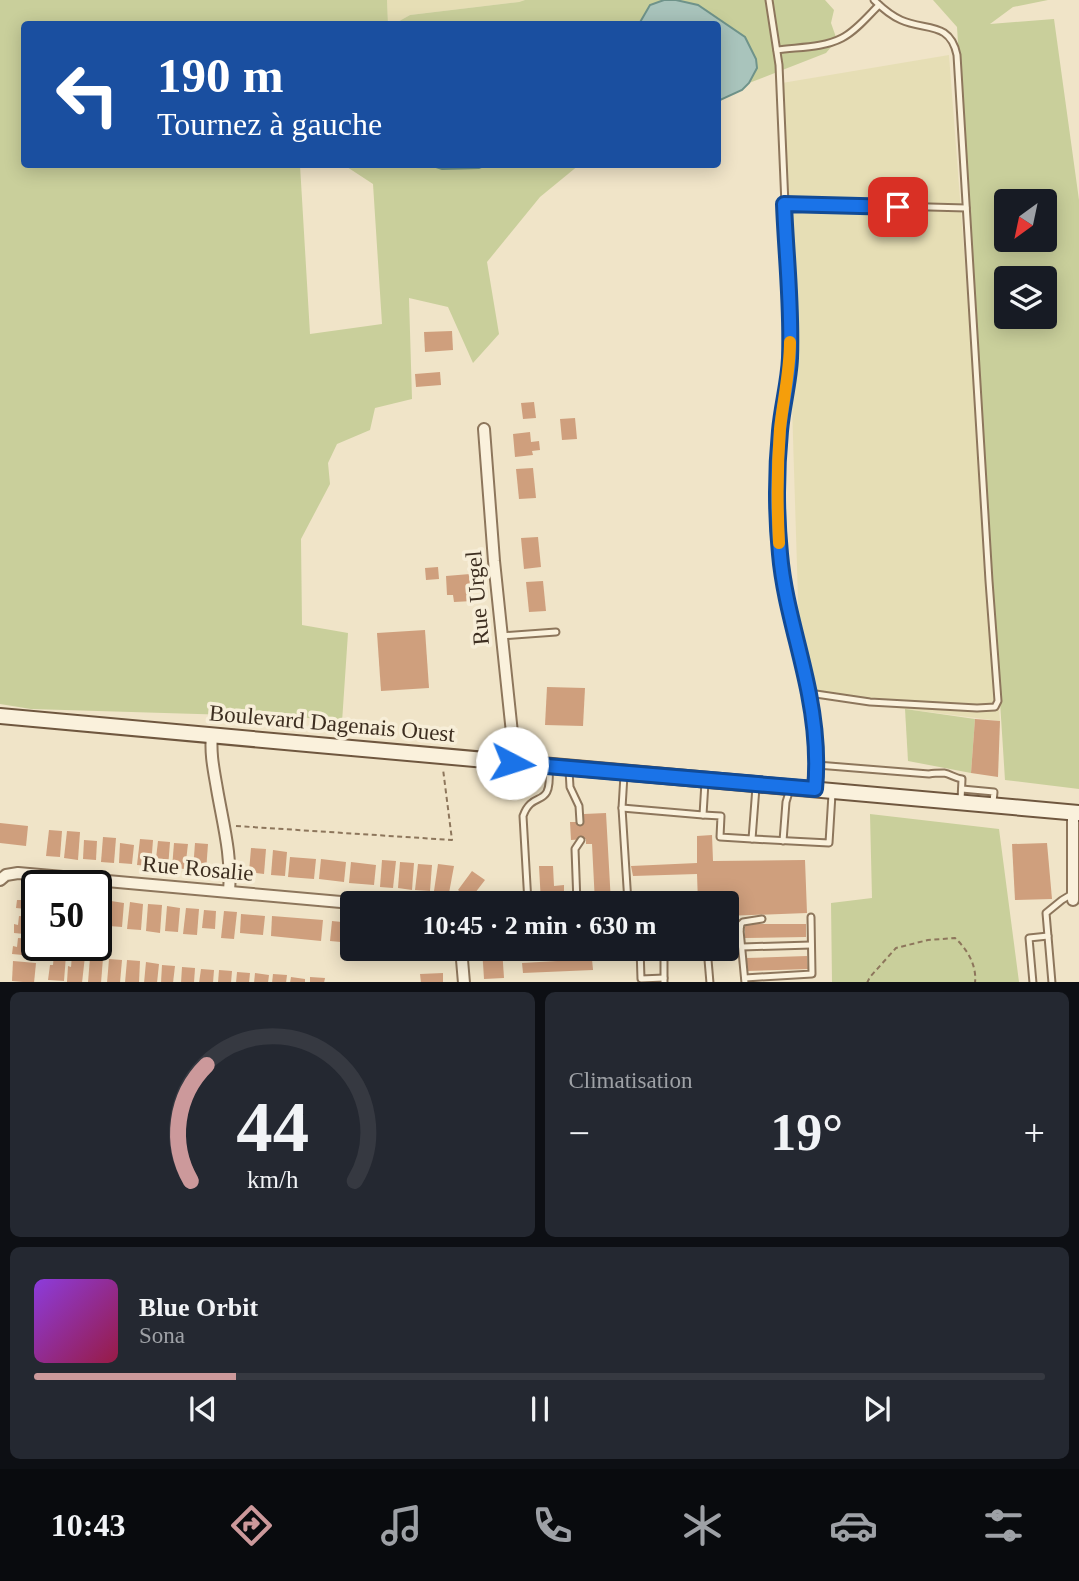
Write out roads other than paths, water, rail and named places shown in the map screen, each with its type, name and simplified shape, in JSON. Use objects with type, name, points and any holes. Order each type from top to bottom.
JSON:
[{"type":"main road","name":"Boulevard Dagenais Ouest","points":[[0,716],[833,791],[961,796],[992,805],[1076,813]]},
{"type":"street","name":"Rue Urgel","points":[[484,429],[512,763]]},
{"type":"street","points":[[212,735],[211,758],[230,865],[229,891]]},
{"type":"street","points":[[1073,897],[1076,813]]},
{"type":"street","name":"Rue Rosalie","points":[[0,880],[6,875],[18,873],[340,902]]},
{"type":"street","points":[[462,961],[464,982]]},
{"type":"lane","points":[[769,0],[777,50],[783,132],[790,343],[778,457],[779,535],[783,578],[813,720],[817,765],[815,789]]},
{"type":"lane","points":[[777,50],[841,39],[852,31],[877,3],[902,21],[942,31],[954,42],[959,67],[998,701],[995,707],[977,708],[870,702],[809,693]]},
{"type":"lane","points":[[784,204],[966,208]]},
{"type":"lane","points":[[501,636],[556,632]]},
{"type":"lane","points":[[817,765],[947,774],[962,779],[961,796]]},
{"type":"lane","points":[[527,891],[523,816],[530,803],[544,797],[549,791],[549,766]]},
{"type":"lane","points":[[568,767],[569,783],[578,801],[580,822]]},
{"type":"lane","points":[[625,772],[622,808],[627,891]]},
{"type":"lane","points":[[704,815],[706,779]]},
{"type":"lane","points":[[752,839],[756,784]]},
{"type":"lane","points":[[783,841],[786,802],[791,787]]},
{"type":"lane","points":[[622,808],[721,816],[720,837],[829,843],[833,791]]},
{"type":"lane","points":[[577,891],[575,849],[581,839]]},
{"type":"lane","points":[[1052,982],[1046,913],[1062,900],[1073,897]]},
{"type":"lane","points":[[762,919],[741,924],[745,980],[812,974],[811,917]]},
{"type":"lane","points":[[1033,982],[1029,938],[1048,936]]},
{"type":"lane","points":[[742,947],[811,945]]},
{"type":"lane","points":[[640,961],[641,979],[664,980],[664,961]]},
{"type":"lane","points":[[708,961],[710,982]]},
{"type":"water","points":[[664,0],[676,0],[698,5],[745,37],[756,59],[757,68],[749,83],[742,90],[721,100],[721,21],[641,21],[650,5]]}]
